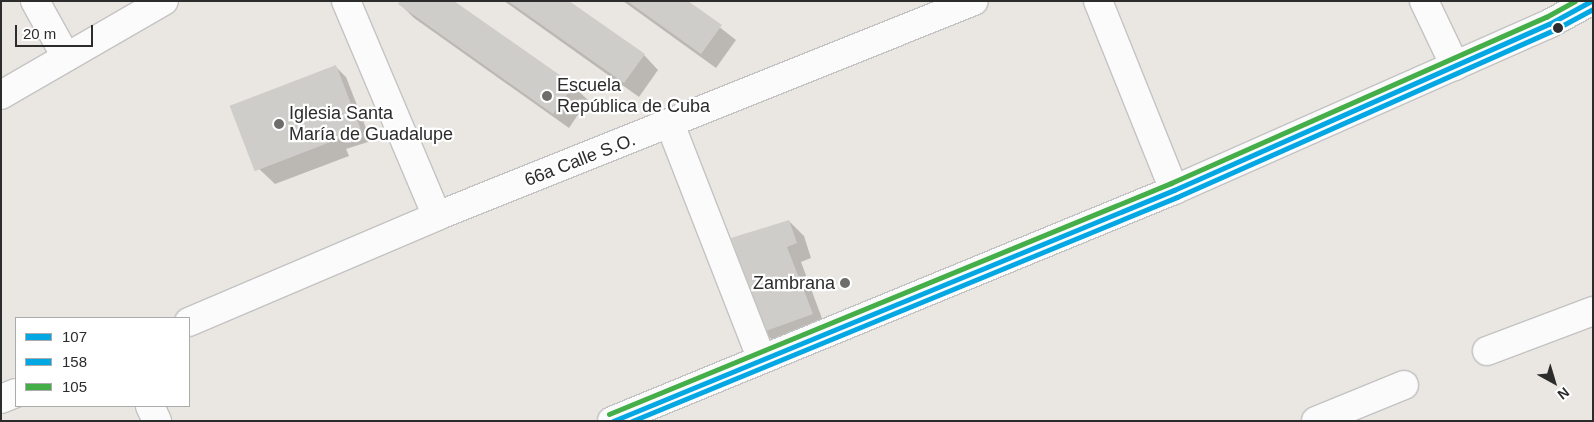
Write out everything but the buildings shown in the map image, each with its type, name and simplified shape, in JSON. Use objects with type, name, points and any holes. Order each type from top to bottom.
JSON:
[{"type":"street","points":[[35,1],[66,57]]},
{"type":"street","points":[[1,95],[164,1]]},
{"type":"street","points":[[346,1],[437,216]]},
{"type":"street","name":"66a Calle S.O.","points":[[190,322],[437,216],[974,1]]},
{"type":"street","points":[[1098,1],[1174,190]]},
{"type":"street","points":[[1424,1],[1455,66]]},
{"type":"street","points":[[612,421],[761,358],[1174,190],[1455,66],[1591,1]]},
{"type":"street","points":[[670,124],[761,358]]},
{"type":"street","points":[[1487,352],[1593,311]]},
{"type":"street","points":[[1316,421],[1404,385]]},
{"type":"street","points":[[1,399],[15,393]]},
{"type":"street","points":[[150,407],[157,421]]},
{"type":"transit line","name":"105","points":[[609,414],[1171,183],[1546,17],[1575,1]]},
{"type":"transit line","name":"107","points":[[613,421],[1174,190],[1549,24],[1591,1]]},
{"type":"transit line","name":"158","points":[[632,421],[1177,197],[1552,31],[1593,9]]},
{"type":"place","name":"Escuela República de Cuba","points":[[547,96]]},
{"type":"place","name":"Iglesia Santa María de Guadalupe","points":[[279,124]]},
{"type":"place","name":"Zambrana","points":[[845,283]]}]
